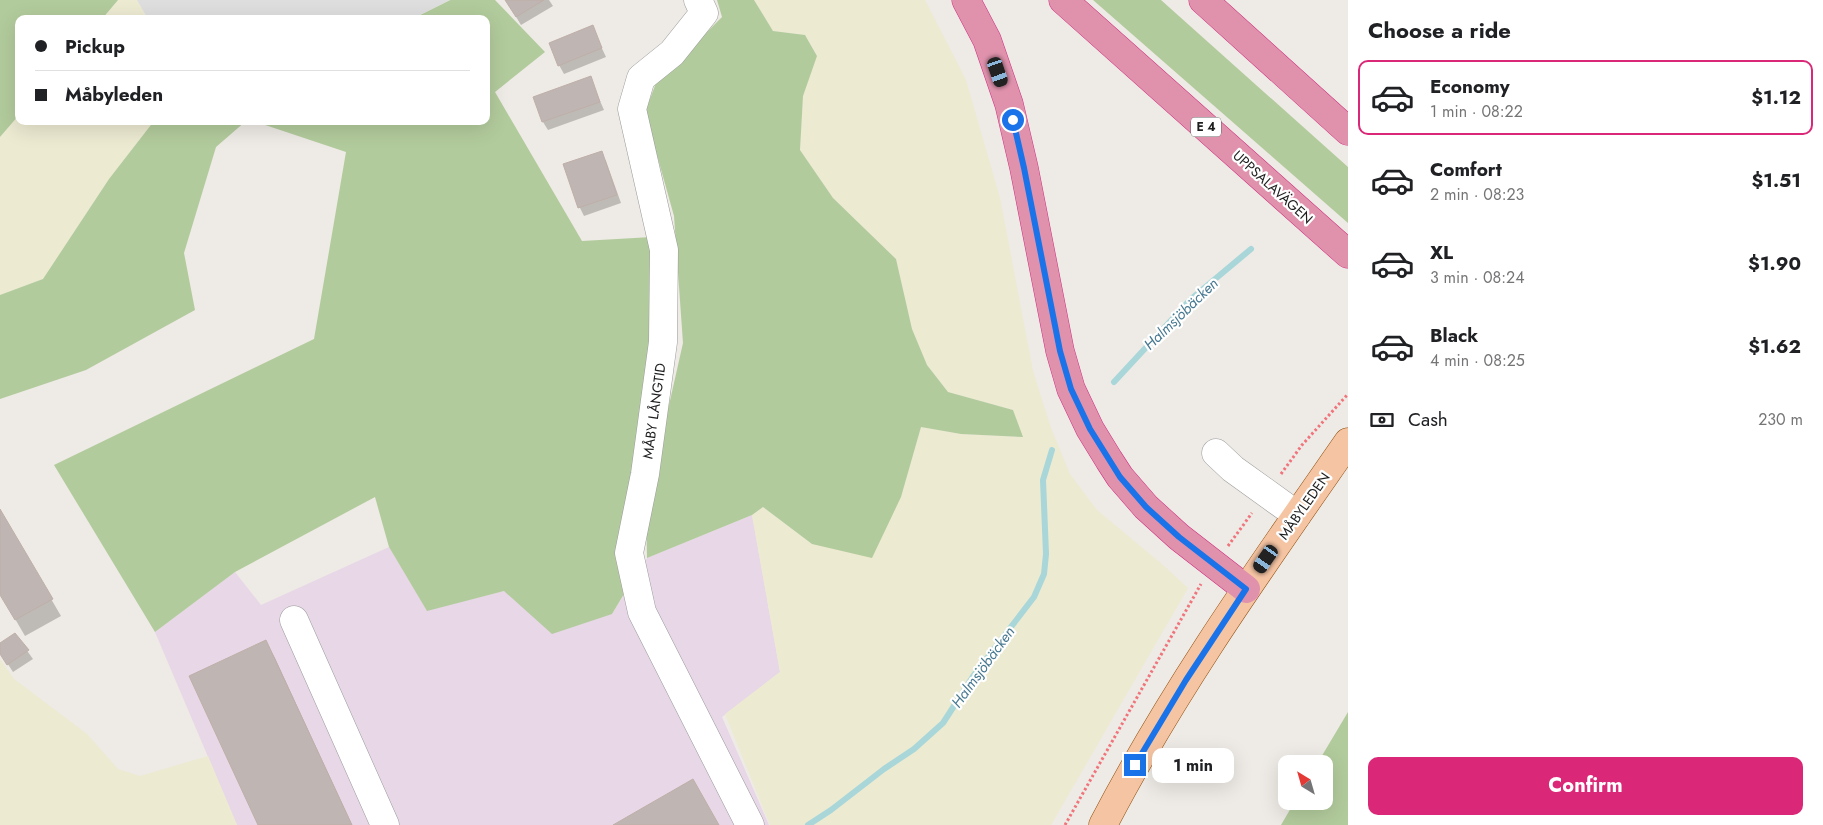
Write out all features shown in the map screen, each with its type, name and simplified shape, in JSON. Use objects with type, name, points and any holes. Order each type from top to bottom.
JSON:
[{"type":"highway","points":[[966,0],[988,40],[1009,104],[1024,168],[1060,351],[1071,389],[1090,429],[1120,477],[1146,507],[1179,537],[1246,589]]},
{"type":"highway","name":"UPPSALAVÄGEN","points":[[1063,0],[1348,254]]},
{"type":"highway","points":[[1203,0],[1348,131]]},
{"type":"main road","name":"MÅBYLEDEN","points":[[1103,825],[1125,782],[1186,680],[1246,589],[1348,442]]},
{"type":"lane","name":"MÅBY LÅNGTID","points":[[698,0],[704,12],[672,53],[641,78],[632,109],[664,250],[664,333],[645,474],[630,553],[642,612],[750,825]]},
{"type":"lane","points":[[1216,453],[1233,469],[1297,515]]},
{"type":"lane","points":[[294,620],[386,825]]},
{"type":"path","points":[[1064,825],[1192,600],[1214,565],[1302,445],[1348,394]]},
{"type":"shaded area","points":[[118,0],[137,0],[146,15],[105,15]]},
{"type":"shaded area","points":[[137,0],[450,0],[420,15],[146,15]]},
{"type":"shaded area","points":[[754,0],[925,0],[966,80],[1000,198],[1033,371],[1051,428],[1070,474],[1097,510],[1188,588],[1051,825],[770,825],[725,714],[780,672],[752,515],[763,507],[812,544],[901,497],[921,427],[961,434],[1022,437],[1013,410],[948,392],[927,365],[912,329],[896,259],[833,198],[800,150],[803,96],[817,55],[805,35],[773,31]]},
{"type":"shaded area","points":[[15,120],[15,125],[151,125],[109,179],[43,279],[0,295],[0,137]]},
{"type":"shaded area","points":[[752,515],[780,672],[722,717],[769,825],[237,825],[155,632],[235,572],[261,605],[389,547],[427,610],[504,591],[612,614],[647,558]]},
{"type":"shaded area","points":[[0,659],[14,679],[87,734],[118,769],[140,776],[208,756],[237,825],[0,825]]},
{"type":"green space","points":[[0,0],[118,0],[105,15],[15,15],[15,120],[0,137]]},
{"type":"green space","points":[[450,0],[495,0],[545,52],[495,92],[582,241],[652,237],[658,361],[627,589],[612,614],[552,634],[504,591],[427,611],[389,547],[375,497],[235,572],[155,632],[54,465],[314,339],[346,152],[265,125],[490,125],[490,15],[420,15]]},
{"type":"green space","points":[[717,0],[754,0],[773,31],[805,35],[817,56],[803,96],[800,150],[833,198],[896,259],[912,329],[927,365],[948,392],[1013,410],[1023,437],[961,434],[921,427],[901,497],[872,558],[812,544],[763,507],[752,515],[647,558],[646,507],[683,343],[674,216],[645,112],[656,83],[722,17]]},
{"type":"green space","points":[[1093,0],[1161,0],[1348,167],[1348,223]]},
{"type":"green space","points":[[151,125],[241,125],[216,147],[184,253],[195,310],[86,370],[0,399],[0,295],[43,279],[109,179]]},
{"type":"green space","points":[[1348,712],[1348,825],[1281,825],[1290,810],[1333,810],[1333,755],[1322,755]]},
{"type":"building","points":[[505,0],[544,0],[516,17]]},
{"type":"building","points":[[593,25],[602,48],[558,66],[549,43]]},
{"type":"building","points":[[591,76],[600,102],[542,122],[533,97]]},
{"type":"building","points":[[602,151],[617,195],[578,208],[563,164]]},
{"type":"building","points":[[0,509],[53,599],[15,620],[0,595]]},
{"type":"building","points":[[15,633],[29,650],[7,665],[0,654],[0,643]]},
{"type":"building","points":[[266,640],[352,825],[258,825],[189,676]]},
{"type":"building","points":[[693,779],[719,825],[613,825]]},
{"type":"waterway","name":"Halmsjöbäcken","points":[[1114,382],[1190,300],[1251,249]]},
{"type":"waterway","name":"Halmsjöbäcken","points":[[808,825],[914,749],[943,723],[974,675],[1034,597],[1044,574],[1046,554],[1043,480],[1052,450]]},
{"type":"route","points":[[1013,120],[1060,351],[1071,389],[1090,429],[1120,477],[1146,507],[1179,537],[1246,589],[1186,680],[1135,765]]}]
